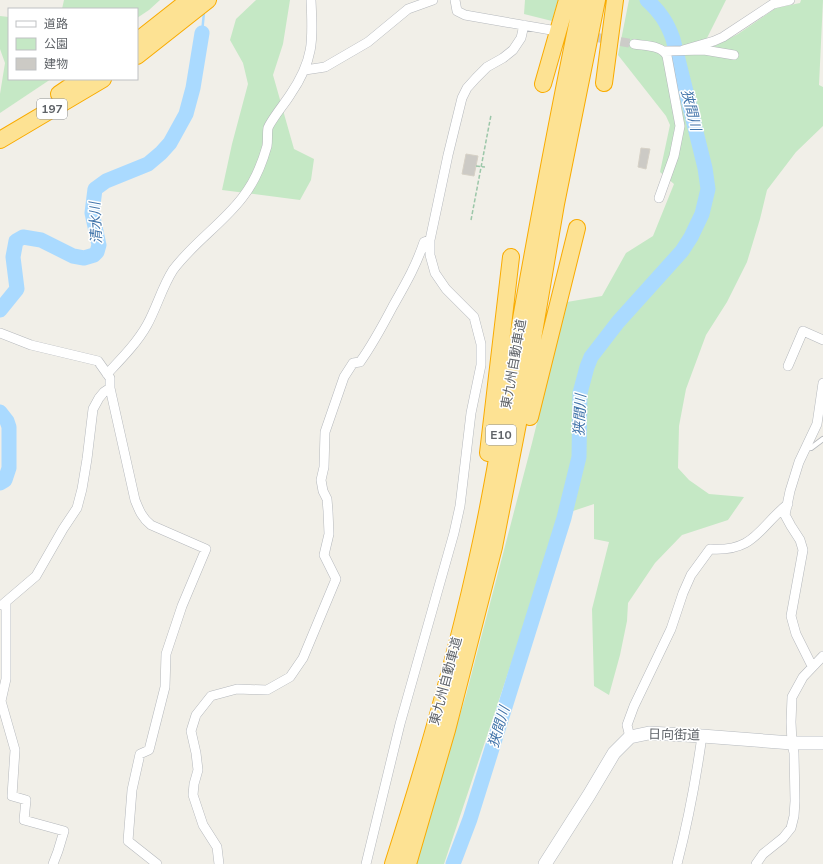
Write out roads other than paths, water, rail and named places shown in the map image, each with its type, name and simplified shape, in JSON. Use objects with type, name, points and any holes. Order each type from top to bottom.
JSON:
[{"type":"highway","points":[[138,32],[175,0]]},
{"type":"highway","points":[[138,40],[189,0]]},
{"type":"highway","points":[[138,55],[208,0]]},
{"type":"highway","points":[[543,84],[567,0]]},
{"type":"highway","name":"東九州自動車道","points":[[394,864],[446,683],[470,592],[484,525],[540,218],[582,0]]},
{"type":"highway","name":"東九州自動車道","points":[[408,864],[449,723],[494,547],[522,403],[556,204],[597,0]]},
{"type":"highway","points":[[604,83],[615,0]]},
{"type":"highway","name":"197","points":[[0,134],[80,80]]},
{"type":"highway","name":"197","points":[[0,140],[101,80]]},
{"type":"highway","points":[[494,547],[515,473],[577,228]]},
{"type":"highway","points":[[446,683],[478,520],[490,439],[511,257]]},
{"type":"street","points":[[107,374],[128,351],[146,326],[174,269],[192,248],[224,218],[243,197],[256,175],[267,145],[269,127],[299,82],[305,70],[312,48],[311,0]]},
{"type":"street","points":[[305,70],[325,67],[368,42],[408,9],[433,0]]},
{"type":"street","points":[[455,0],[457,11],[465,15],[551,30]]},
{"type":"street","points":[[683,50],[723,37],[773,4],[790,0]]},
{"type":"street","points":[[366,864],[400,724],[454,533],[460,506],[471,413],[481,365],[481,344],[474,317],[446,288],[434,273],[430,255],[430,240],[462,98],[467,88],[487,67],[503,58],[513,50],[521,38],[524,25]]},
{"type":"street","points":[[634,44],[660,48],[665,51],[704,50],[734,56]]},
{"type":"street","points":[[659,198],[674,156],[680,126],[669,63],[665,51]]},
{"type":"street","points":[[219,864],[217,847],[203,825],[192,796],[198,770],[191,731],[196,714],[211,696],[237,689],[267,690],[290,677],[303,658],[336,580],[324,555],[329,534],[327,499],[322,491],[321,480],[324,467],[325,432],[329,418],[344,377],[353,363],[360,362],[371,347],[409,279],[418,261],[424,242],[430,240]]},
{"type":"street","points":[[788,366],[803,331],[823,340]]},
{"type":"street","points":[[0,333],[31,345],[98,361],[110,378],[110,388],[135,500],[144,520],[151,525],[206,549],[182,606],[166,654],[165,687],[149,750],[140,754],[132,790],[128,841],[157,864]]},
{"type":"street","points":[[53,864],[64,831],[24,820],[26,800],[12,796],[15,750],[2,702],[6,678],[3,604],[36,576],[77,508],[87,460],[93,409],[98,398],[110,388]]},
{"type":"street","points":[[812,666],[796,634],[791,616],[803,550],[800,540],[785,515],[799,462],[817,424],[823,388]]},
{"type":"street","points":[[630,737],[627,725],[634,706],[671,629],[683,593],[691,575],[710,549],[734,547],[746,544],[758,535],[774,515],[788,504]]},
{"type":"street","points":[[756,864],[762,854],[783,838],[791,828],[794,816],[795,801],[794,753],[791,722],[792,697],[803,677],[823,656]]},
{"type":"street","name":"日向街道","points":[[545,864],[585,802],[614,753],[630,737],[649,734],[702,736],[792,743],[823,743]]},
{"type":"street","points":[[677,864],[686,832],[697,774],[702,736]]},
{"type":"lane","points":[[806,448],[811,448],[823,439]]},
{"type":"waterway","name":"狭間川","points":[[453,864],[470,819],[564,518],[579,457],[580,393],[587,367],[591,357],[618,322],[682,251],[691,237],[702,214],[708,189],[705,168],[673,39],[663,18],[647,0]]},
{"type":"waterway","points":[[202,33],[204,12]]},
{"type":"waterway","name":"清水川","points":[[0,310],[17,289],[13,257],[16,241],[23,237],[41,240],[73,256],[84,258],[94,255],[97,252],[99,245],[92,213],[95,189],[106,181],[148,164],[170,143],[186,114],[193,88],[202,33]]},
{"type":"waterway","name":"清水川","points":[[0,412],[7,421],[9,427],[9,468],[5,480],[0,483]]},
{"type":"tunnel","points":[[554,30],[634,44]]}]
